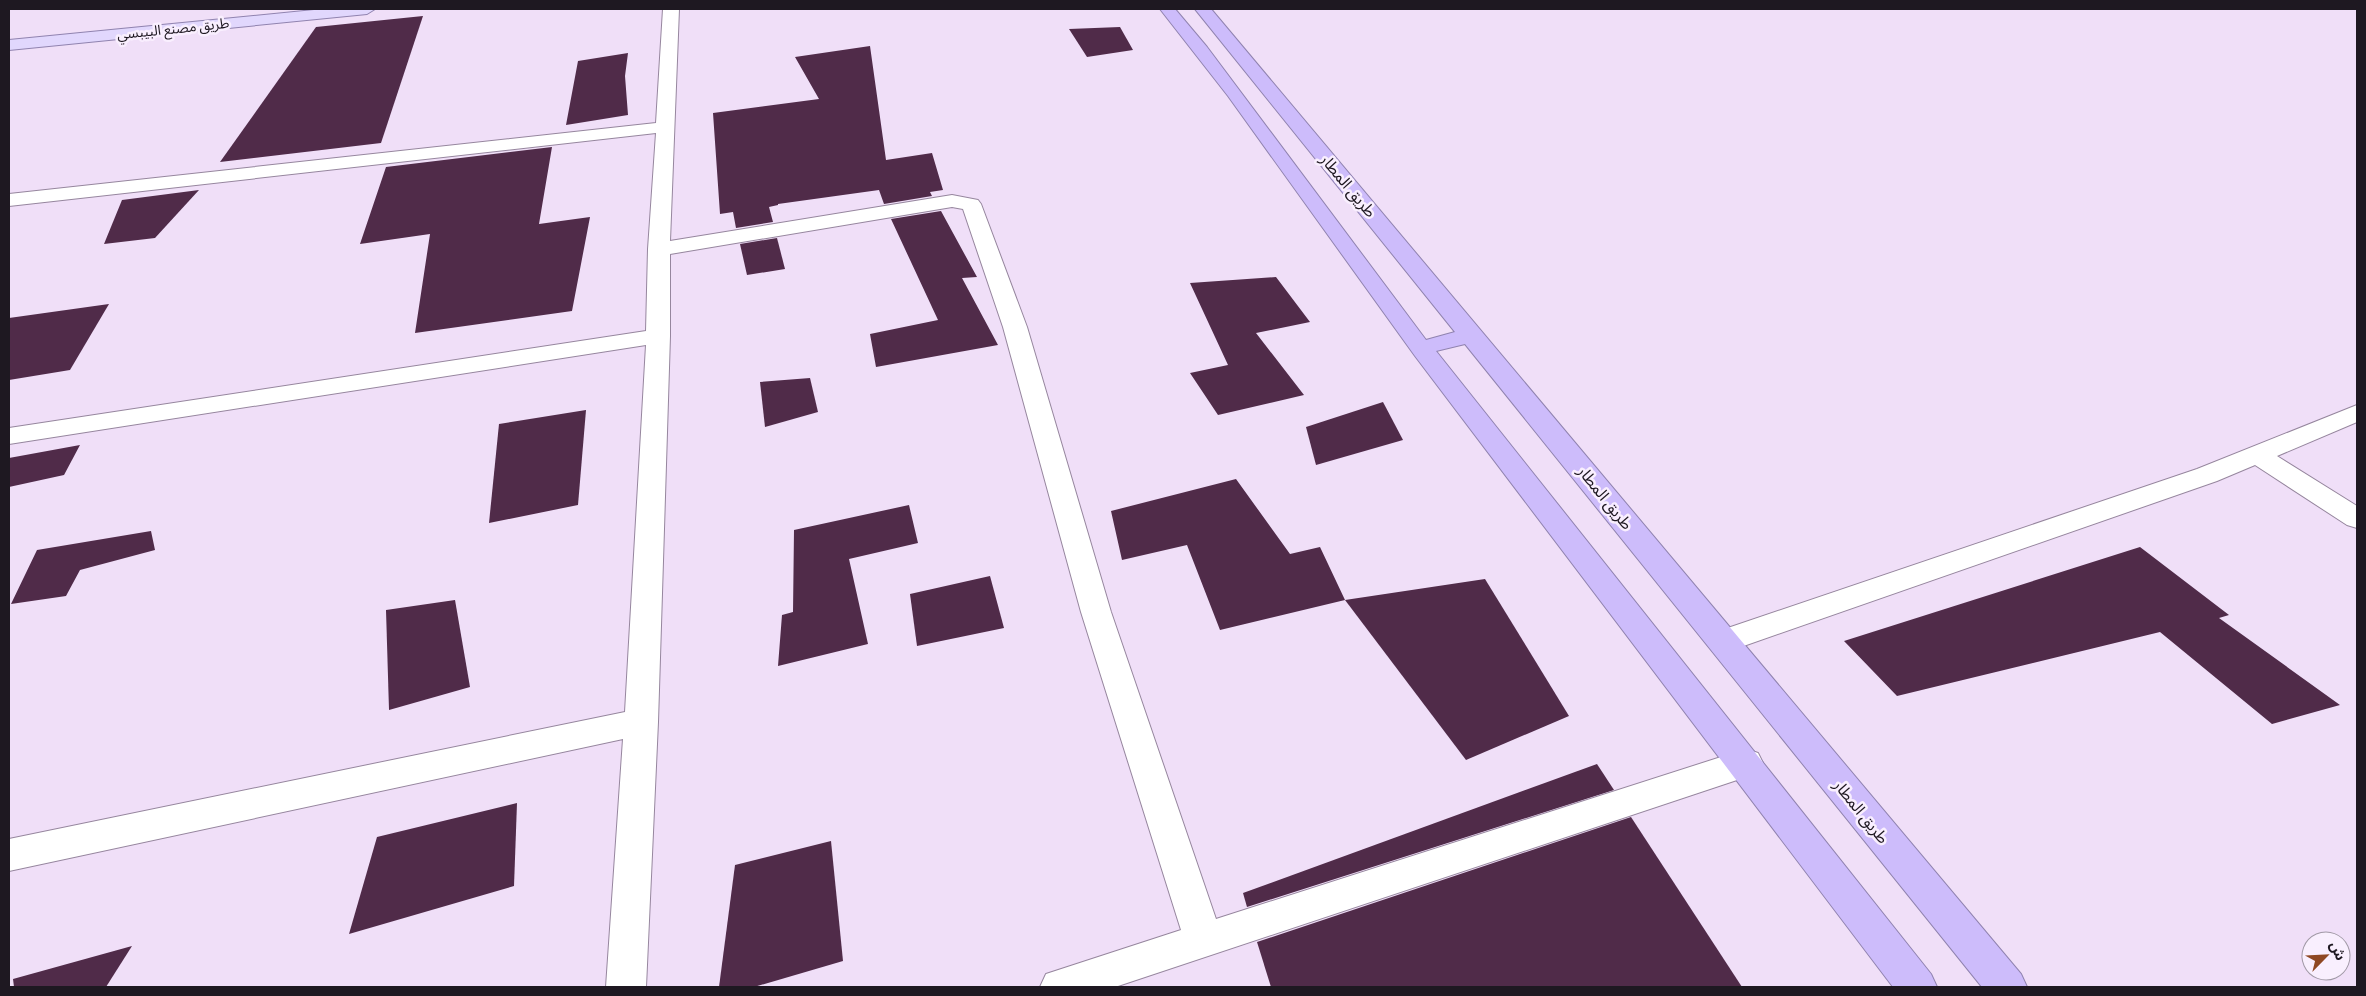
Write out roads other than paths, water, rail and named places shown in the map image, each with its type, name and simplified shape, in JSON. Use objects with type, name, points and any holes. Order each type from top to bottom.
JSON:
[{"type":"highway","points":[[1167,9],[1255,121],[1421,348],[1746,763],[1917,987]]},
{"type":"highway","name":"طريق المطار","points":[[1203,9],[1473,335],[2007,987]]},
{"type":"highway","points":[[1421,348],[1473,335]]},
{"type":"main road","name":"طريق مصنع البيبسي","points":[[9,45],[367,9]]},
{"type":"street","points":[[626,987],[641,722],[658,336],[659,249],[671,9]]},
{"type":"street","points":[[9,200],[665,127]]},
{"type":"street","points":[[659,249],[952,201],[971,204],[1015,327],[1096,612],[1204,940]]},
{"type":"street","points":[[9,436],[658,336]]},
{"type":"street","points":[[1724,641],[2207,475],[2357,413]]},
{"type":"street","points":[[2256,454],[2357,519]]},
{"type":"street","points":[[9,855],[641,722]]},
{"type":"street","points":[[1060,987],[1746,763]]}]
